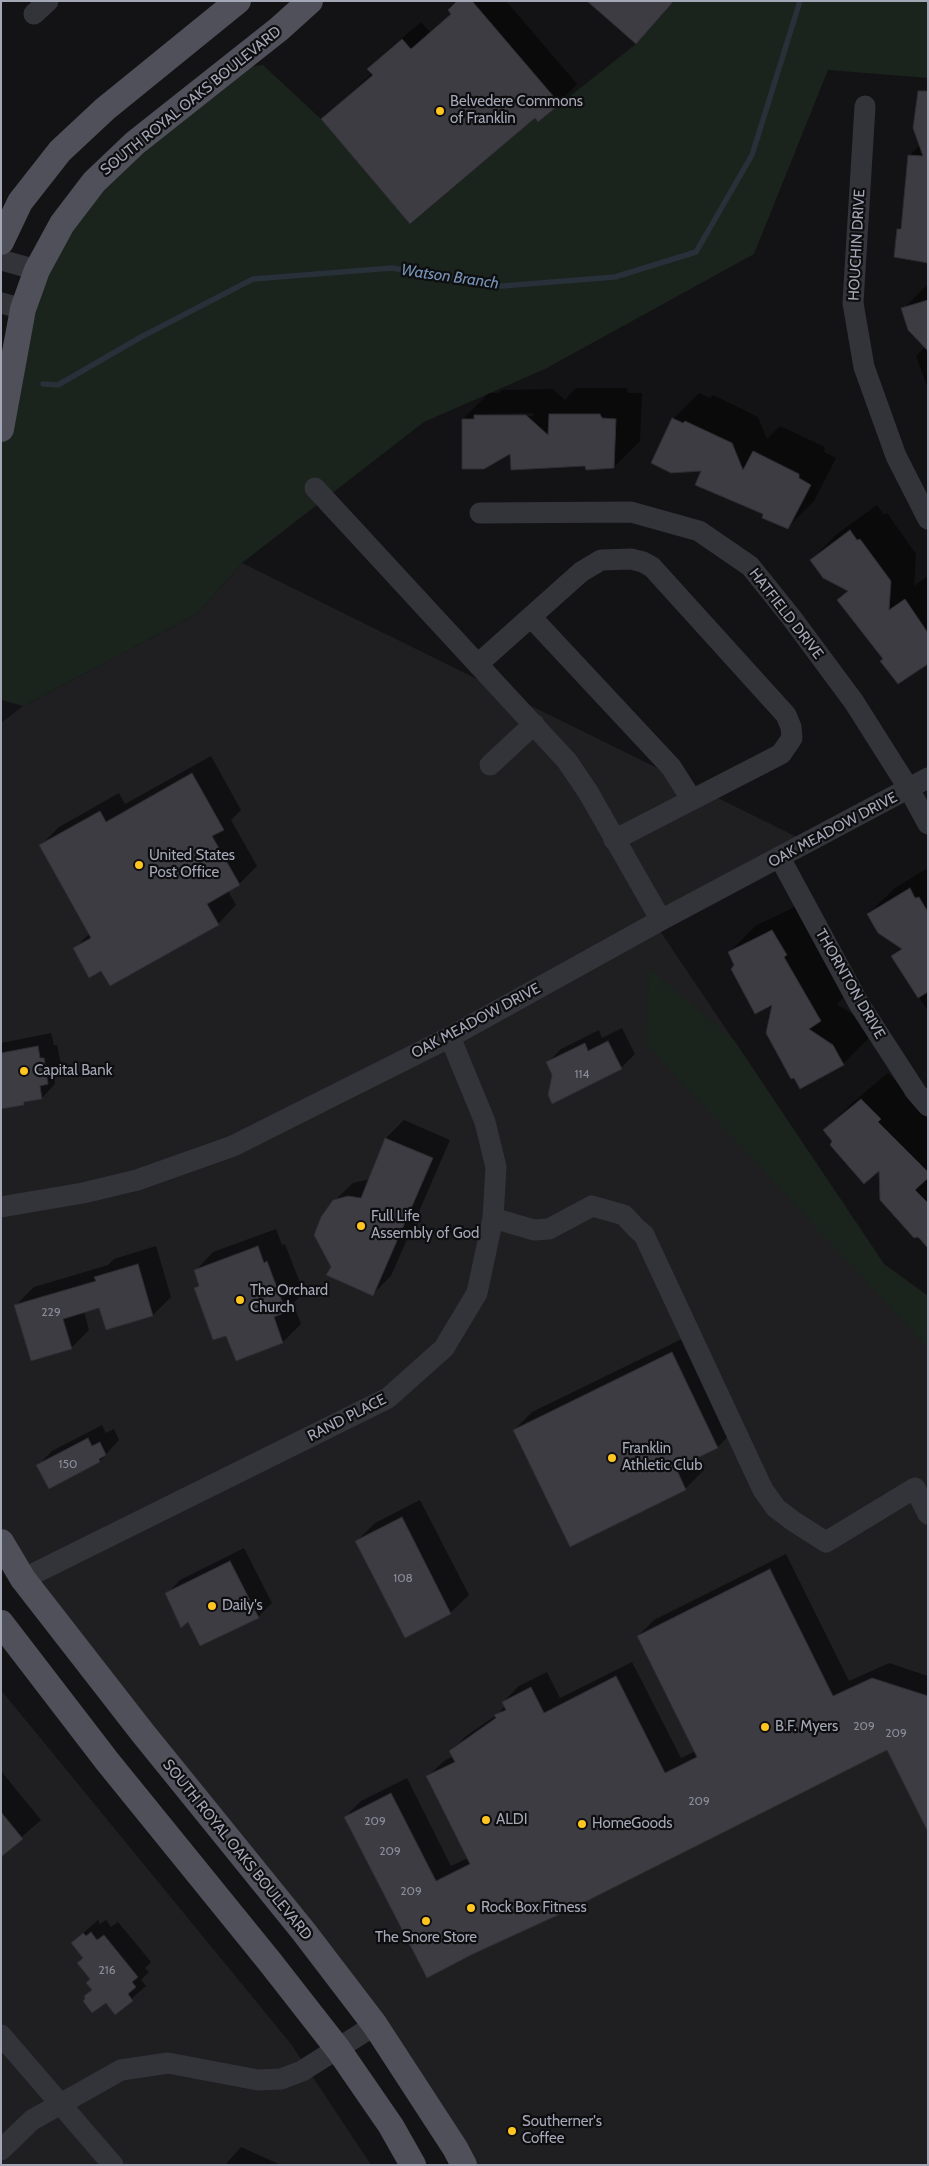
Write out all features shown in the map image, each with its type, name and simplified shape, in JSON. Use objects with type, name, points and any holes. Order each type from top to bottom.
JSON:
[{"type":"main road","points":[[1,242],[20,202],[60,151],[105,109],[238,1]]},
{"type":"main road","name":"SOUTH ROYAL OAKS BOULEVARD","points":[[1,428],[12,306],[37,270],[62,224],[94,182],[135,143],[279,29],[310,1]]},
{"type":"main road","name":"SOUTH ROYAL OAKS BOULEVARD","points":[[1,1542],[24,1579],[142,1732],[304,1932],[375,2026],[455,2148],[464,2165]]},
{"type":"main road","points":[[1,1623],[107,1761],[338,2049],[391,2126],[413,2165]]},
{"type":"street","name":"HOUCHIN DRIVE","points":[[865,106],[853,303],[864,367],[896,456],[928,520]]},
{"type":"street","points":[[1,260],[37,270]]},
{"type":"street","points":[[315,488],[567,761],[588,792],[661,920]]},
{"type":"street","name":"HATFIELD DRIVE","points":[[480,513],[631,512],[699,531],[750,566],[791,617],[854,702],[909,789],[928,824]]},
{"type":"street","points":[[478,664],[581,572],[601,560],[631,559],[652,567],[786,715],[792,727],[792,738],[781,754],[614,840]]},
{"type":"street","points":[[531,617],[671,767],[692,800]]},
{"type":"street","points":[[490,765],[534,724]]},
{"type":"street","name":"OAK MEADOW DRIVE","points":[[1,1207],[83,1193],[137,1180],[234,1146],[450,1037],[661,920],[928,778]]},
{"type":"street","name":"THORNTON DRIVE","points":[[780,858],[859,1004],[916,1092],[928,1106]]},
{"type":"street","name":"RAND PLACE","points":[[24,1579],[388,1398],[444,1348],[477,1293],[493,1218],[496,1167],[485,1122],[450,1037]]},
{"type":"street","points":[[493,1218],[534,1230],[542,1230],[549,1229],[592,1206],[624,1215],[644,1235],[763,1490],[776,1508],[793,1521],[826,1542],[914,1488],[928,1514]]},
{"type":"street","points":[[1,2150],[32,2120],[121,2070],[168,2063],[258,2080],[281,2079],[302,2071],[375,2026]]},
{"type":"street","points":[[1,2035],[113,2165]]},
{"type":"shaded area","points":[[674,1],[928,1],[928,78],[828,70],[754,254],[545,369],[424,422],[242,563],[197,614],[23,706],[1,700],[1,429],[62,224],[227,70],[263,65],[321,119],[411,224],[535,118],[560,104],[636,44]]},
{"type":"shaded area","points":[[242,563],[809,843],[656,925],[884,1264],[928,1296],[928,2165],[464,2165],[1,1542],[1,723],[23,706],[197,614]]},
{"type":"shaded area","points":[[649,968],[734,1040],[884,1264],[928,1296],[928,1348],[646,1044]]},
{"type":"shaded area","points":[[1,1690],[291,2044],[371,2165],[1,2165]]},
{"type":"building","name":"Belvedere Commons of Franklin","points":[[457,1],[472,1],[560,104],[538,122],[535,118],[410,224],[321,119],[373,75],[367,69],[402,39],[411,49],[451,14],[448,10]]},
{"type":"building","points":[[587,1],[674,1],[636,44]]},
{"type":"building","points":[[918,91],[928,91],[928,263],[894,257],[897,229],[901,229],[908,155],[923,156],[913,128]]},
{"type":"building","points":[[928,300],[928,351],[908,330],[901,308]]},
{"type":"building","points":[[549,414],[600,414],[602,418],[616,419],[614,468],[586,470],[585,466],[511,470],[510,454],[484,469],[462,469],[462,419],[474,419],[474,415],[526,415],[548,435]]},
{"type":"building","points":[[672,418],[683,423],[685,421],[732,443],[743,470],[753,451],[799,474],[799,478],[811,485],[788,529],[762,518],[763,514],[695,485],[701,471],[671,473],[651,463]]},
{"type":"building","points":[[850,530],[857,540],[860,539],[891,581],[889,610],[905,599],[928,633],[928,664],[898,684],[880,661],[883,659],[837,600],[848,591],[823,578],[810,560]]},
{"type":"building","name":"United States Post Office","points":[[192,773],[224,830],[212,836],[240,885],[207,904],[219,925],[110,986],[101,971],[89,978],[73,948],[91,938],[39,845],[100,811],[106,822]]},
{"type":"building","points":[[910,888],[915,898],[919,897],[928,912],[928,992],[918,998],[891,956],[902,949],[878,933],[867,914]]},
{"type":"building","points":[[772,930],[787,955],[784,957],[821,1021],[809,1029],[833,1045],[844,1065],[800,1089],[794,1078],[791,1079],[766,1033],[772,1005],[755,1014],[731,969],[734,965],[728,952]]},
{"type":"building","points":[[608,1041],[622,1069],[552,1104],[548,1095],[552,1075],[546,1062],[585,1043],[588,1051]]},
{"type":"building","name":"Capital Bank","points":[[38,1046],[40,1058],[44,1058],[48,1084],[40,1086],[42,1099],[24,1102],[24,1105],[1,1109],[1,1053]]},
{"type":"building","points":[[861,1099],[881,1119],[878,1122],[928,1172],[928,1178],[915,1190],[928,1203],[928,1248],[918,1237],[914,1238],[880,1200],[879,1171],[864,1184],[830,1145],[832,1141],[823,1130]]},
{"type":"building","name":"Full Life Assembly of God","points":[[385,1138],[433,1158],[373,1296],[326,1275],[331,1267],[314,1235],[321,1217],[333,1200],[348,1196],[361,1198]]},
{"type":"building","name":"The Orchard Church","points":[[258,1246],[264,1263],[267,1261],[286,1312],[274,1317],[283,1343],[236,1361],[226,1336],[213,1340],[194,1288],[199,1286],[194,1270]]},
{"type":"building","points":[[138,1264],[153,1316],[106,1330],[99,1308],[63,1319],[72,1349],[31,1361],[14,1305],[96,1281],[94,1277]]},
{"type":"building","name":"Franklin Athletic Club","points":[[672,1352],[718,1448],[676,1468],[686,1490],[570,1547],[513,1430]]},
{"type":"building","points":[[88,1438],[92,1446],[100,1442],[106,1455],[99,1459],[100,1462],[49,1489],[36,1465]]},
{"type":"building","points":[[402,1517],[451,1614],[405,1638],[355,1541]]},
{"type":"building","name":"Daily's","points":[[230,1561],[259,1618],[200,1646],[188,1622],[181,1628],[165,1593]]},
{"type":"building","points":[[770,1569],[833,1696],[872,1678],[928,1696],[928,1832],[887,1750],[569,1910],[473,1954],[427,1978],[344,1817],[391,1793],[436,1881],[470,1864],[426,1776],[455,1762],[449,1751],[496,1718],[494,1715],[506,1710],[502,1702],[531,1687],[544,1713],[616,1676],[665,1773],[697,1757],[637,1636]]},
{"type":"building","points":[[1,1812],[23,1839],[1,1857]]},
{"type":"building","points":[[91,1932],[97,1940],[104,1935],[138,1977],[132,1982],[136,1987],[128,1994],[133,2001],[115,2015],[106,2003],[92,2013],[83,2001],[85,1999],[84,1996],[92,1990],[86,1983],[90,1979],[77,1963],[83,1958],[71,1943],[83,1933],[86,1936]]},
{"type":"waterway","name":"Watson Branch","points":[[43,384],[58,385],[141,337],[253,279],[392,268],[502,286],[615,277],[696,252],[752,155],[800,1]]},
{"type":"place","name":"Belvedere Commons of Franklin","points":[[440,111]]},
{"type":"place","name":"United States Post Office","points":[[139,865]]},
{"type":"place","name":"Capital Bank","points":[[24,1071]]},
{"type":"place","name":"Full Life Assembly of God","points":[[361,1226]]},
{"type":"place","name":"The Orchard Church","points":[[240,1300]]},
{"type":"place","name":"Franklin Athletic Club","points":[[612,1458]]},
{"type":"place","name":"Daily's","points":[[212,1606]]},
{"type":"place","name":"B.F. Myers","points":[[765,1727]]},
{"type":"place","name":"ALDI","points":[[486,1820]]},
{"type":"place","name":"HomeGoods","points":[[582,1824]]},
{"type":"place","name":"Rock Box Fitness","points":[[471,1908]]},
{"type":"place","name":"The Snore Store","points":[[426,1921]]},
{"type":"place","name":"Southerner's Coffee","points":[[512,2131]]}]
